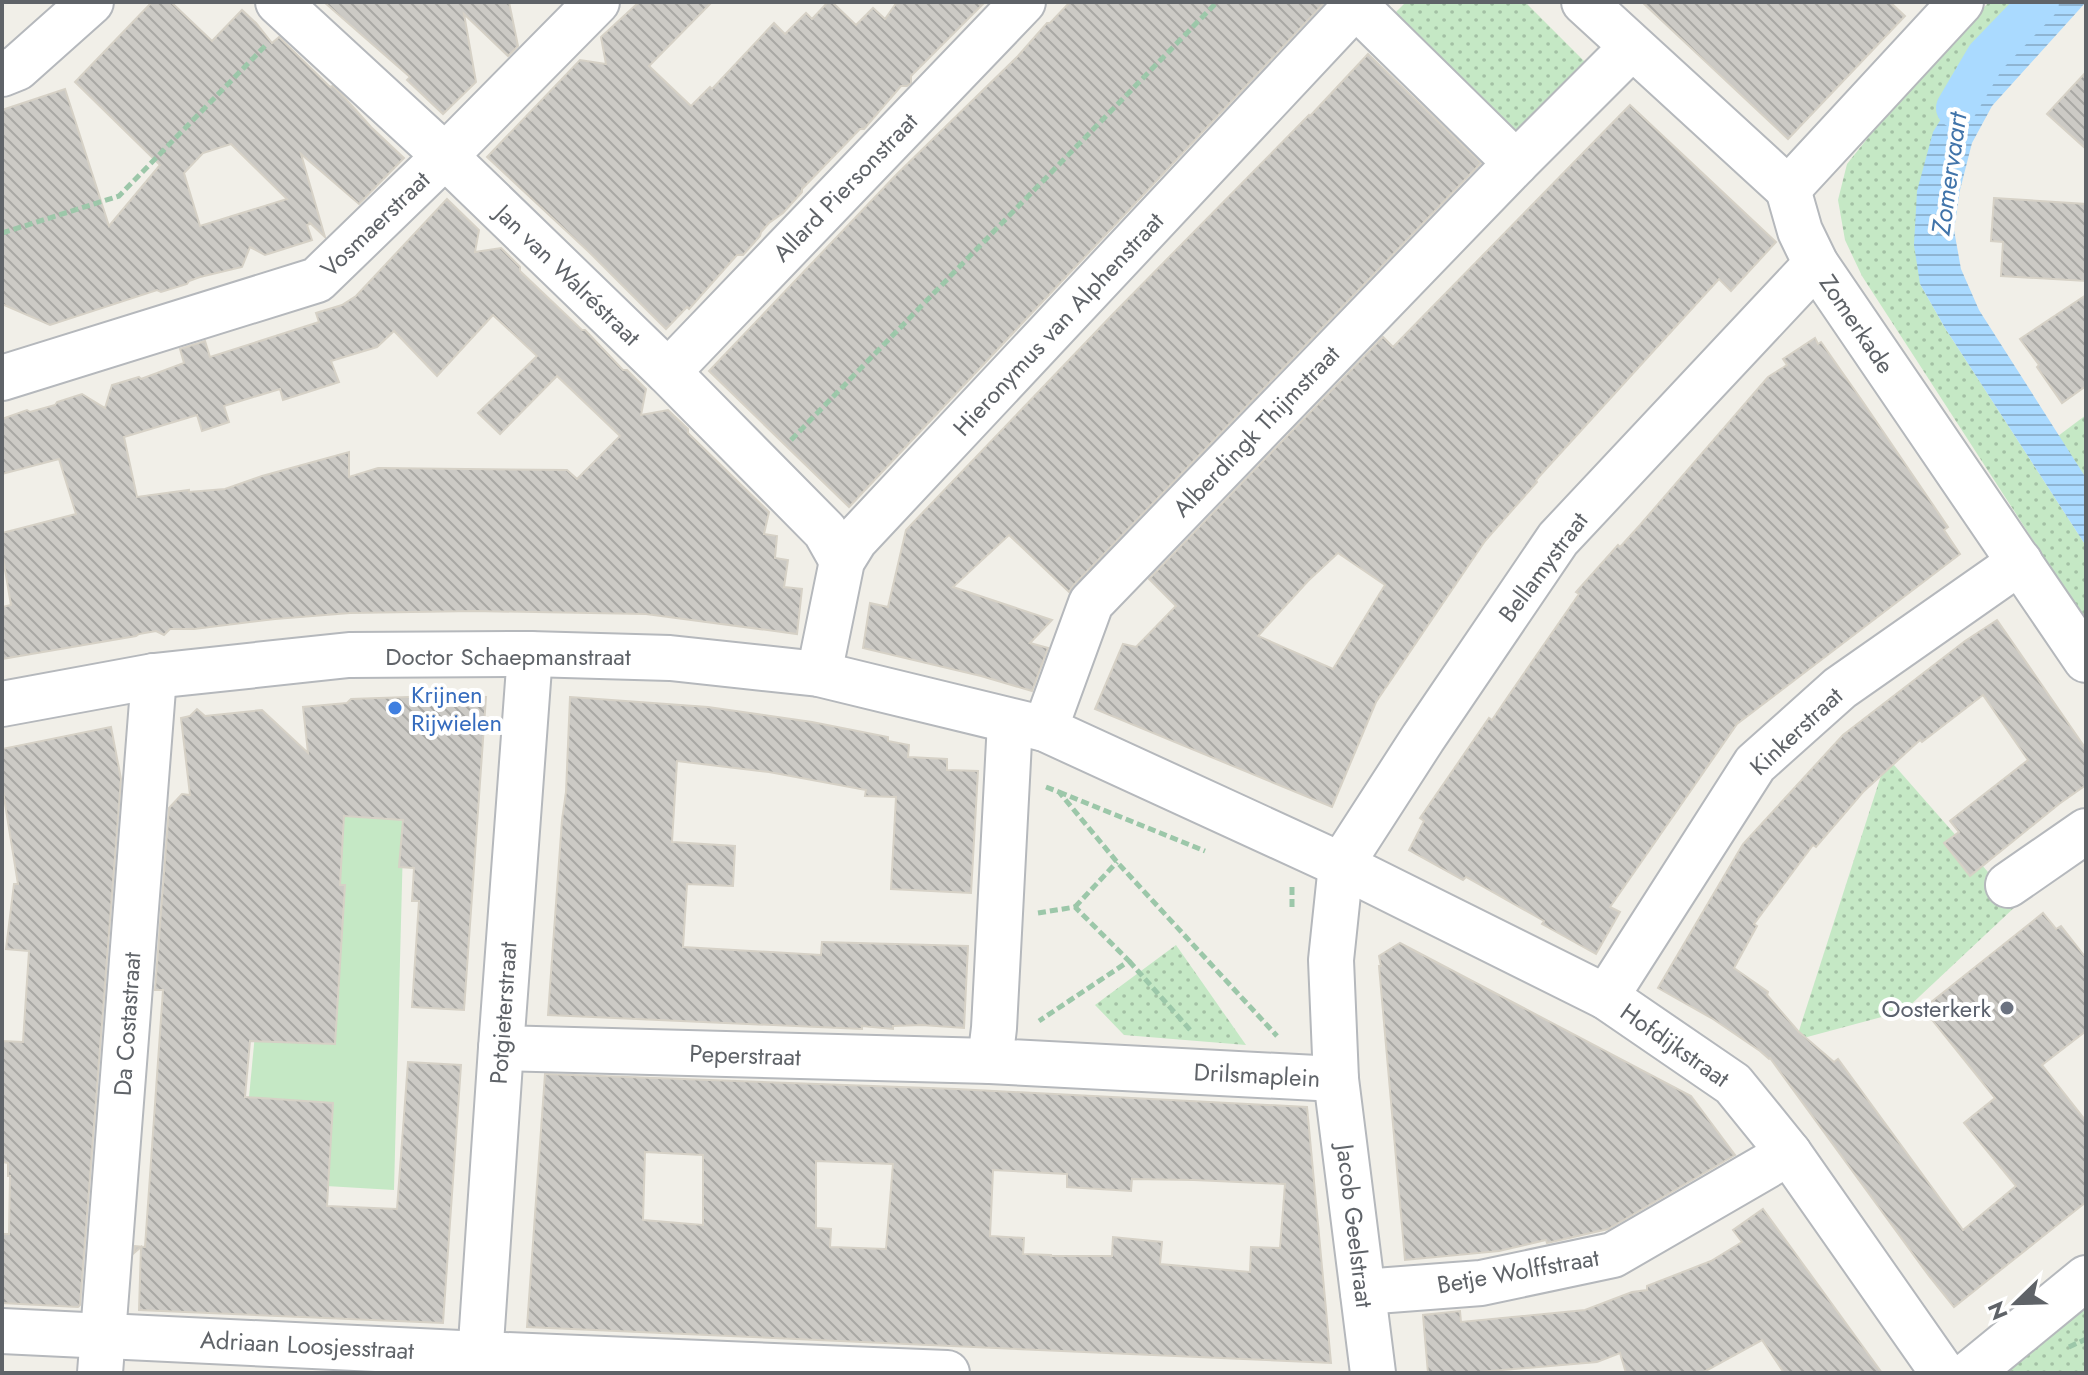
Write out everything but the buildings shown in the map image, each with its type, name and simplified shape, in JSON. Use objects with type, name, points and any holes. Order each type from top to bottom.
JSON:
[{"type":"street","points":[[2,74],[17,68],[91,2]]},
{"type":"street","name":"Vosmaerstraat","points":[[2,378],[317,280],[597,2]]},
{"type":"street","points":[[1584,2],[1788,189],[1945,7]]},
{"type":"street","points":[[1358,4],[1516,163]]},
{"type":"street","name":"Hieronymus van Alphenstraat","points":[[819,674],[842,561],[855,540],[1358,4]]},
{"type":"street","name":"Allard Piersonstraat","points":[[668,372],[1011,6]]},
{"type":"street","name":"Jan van Walréstraat","points":[[286,9],[445,156],[668,372],[825,531],[842,561]]},
{"type":"street","name":"Alberdingk Thijmstraat","points":[[1027,726],[1091,603],[1632,47]]},
{"type":"street","name":"Zomerkade","points":[[1788,189],[1800,231],[1816,264],[2086,660]]},
{"type":"street","name":"Bellamystraat","points":[[1341,865],[1558,539],[1816,264]]},
{"type":"street","name":"Kinkerstraat","points":[[1606,997],[1755,764],[1840,688],[2020,562]]},
{"type":"street","name":"Doctor Schaepmanstraat","points":[[2,704],[154,676],[349,655],[530,654],[670,658],[819,674],[1027,726]]},
{"type":"street","name":"Potgieterstraat","points":[[480,1363],[530,654]]},
{"type":"street","name":"Da Costastraat","points":[[101,1354],[154,676]]},
{"type":"street","points":[[990,1061],[1027,726],[1341,865]]},
{"type":"street","points":[[2008,885],[2086,831]]},
{"type":"street","name":"Hofdijkstraat","points":[[1341,865],[1606,997],[1733,1084],[1789,1153],[1943,1373]]},
{"type":"street","name":"Drilsmaplein","points":[[990,1061],[1336,1079],[1331,960],[1341,865]]},
{"type":"street","name":"Peperstraat","points":[[501,1048],[990,1061]]},
{"type":"street","name":"Jacob Geelstraat","points":[[1336,1079],[1373,1373]]},
{"type":"street","name":"Betje Wolffstraat","points":[[1363,1292],[1481,1283],[1613,1255],[1789,1153]]},
{"type":"street","points":[[1970,1373],[2086,1278]]},
{"type":"street","name":"Adriaan Loosjesstraat","points":[[2,1331],[101,1354],[947,1373]]},
{"type":"path","points":[[763,468],[1217,2]]},
{"type":"path","points":[[2,233],[119,196],[286,9]]},
{"type":"path","points":[[1035,782],[1205,851]]},
{"type":"path","points":[[1059,792],[1117,862],[1283,1043]]},
{"type":"path","points":[[1029,914],[1075,907],[1117,862]]},
{"type":"path","points":[[1292,887],[1292,917]]},
{"type":"path","points":[[1038,1022],[1129,961],[1075,907]]},
{"type":"green space","points":[[1406,2],[1525,2],[1590,67],[1520,135],[1394,14]]},
{"type":"green space","points":[[1989,2],[2034,2],[1962,85],[1920,284],[1945,328],[2086,546],[2086,622],[1862,276],[1845,240],[1838,200],[1847,164],[1906,90]]},
{"type":"green space","points":[[2086,415],[2086,478],[2058,436]]},
{"type":"green space","points":[[1887,757],[2017,905],[1904,1011],[1796,1040]]},
{"type":"green space","points":[[277,803],[404,807],[394,1190],[241,1181]]},
{"type":"green space","points":[[1176,945],[1246,1045],[1124,1035],[1095,1005]]},
{"type":"green space","points":[[2086,1307],[2086,1373],[2009,1373],[2005,1360]]},
{"type":"water","points":[[2034,2],[2086,2],[1992,106],[1972,143],[1954,230],[1961,269],[1979,310],[2086,478],[2086,546],[1945,328],[1920,284],[1914,245],[1917,191],[1933,132],[1962,85]]},
{"type":"waterway","name":"Zomervaart","points":[[1956,108],[1986,57],[2039,2]]},
{"type":"place","name":"Krijnen Rijwielen","points":[[395,708]]},
{"type":"place","name":"Oosterkerk","points":[[2007,1008]]}]
